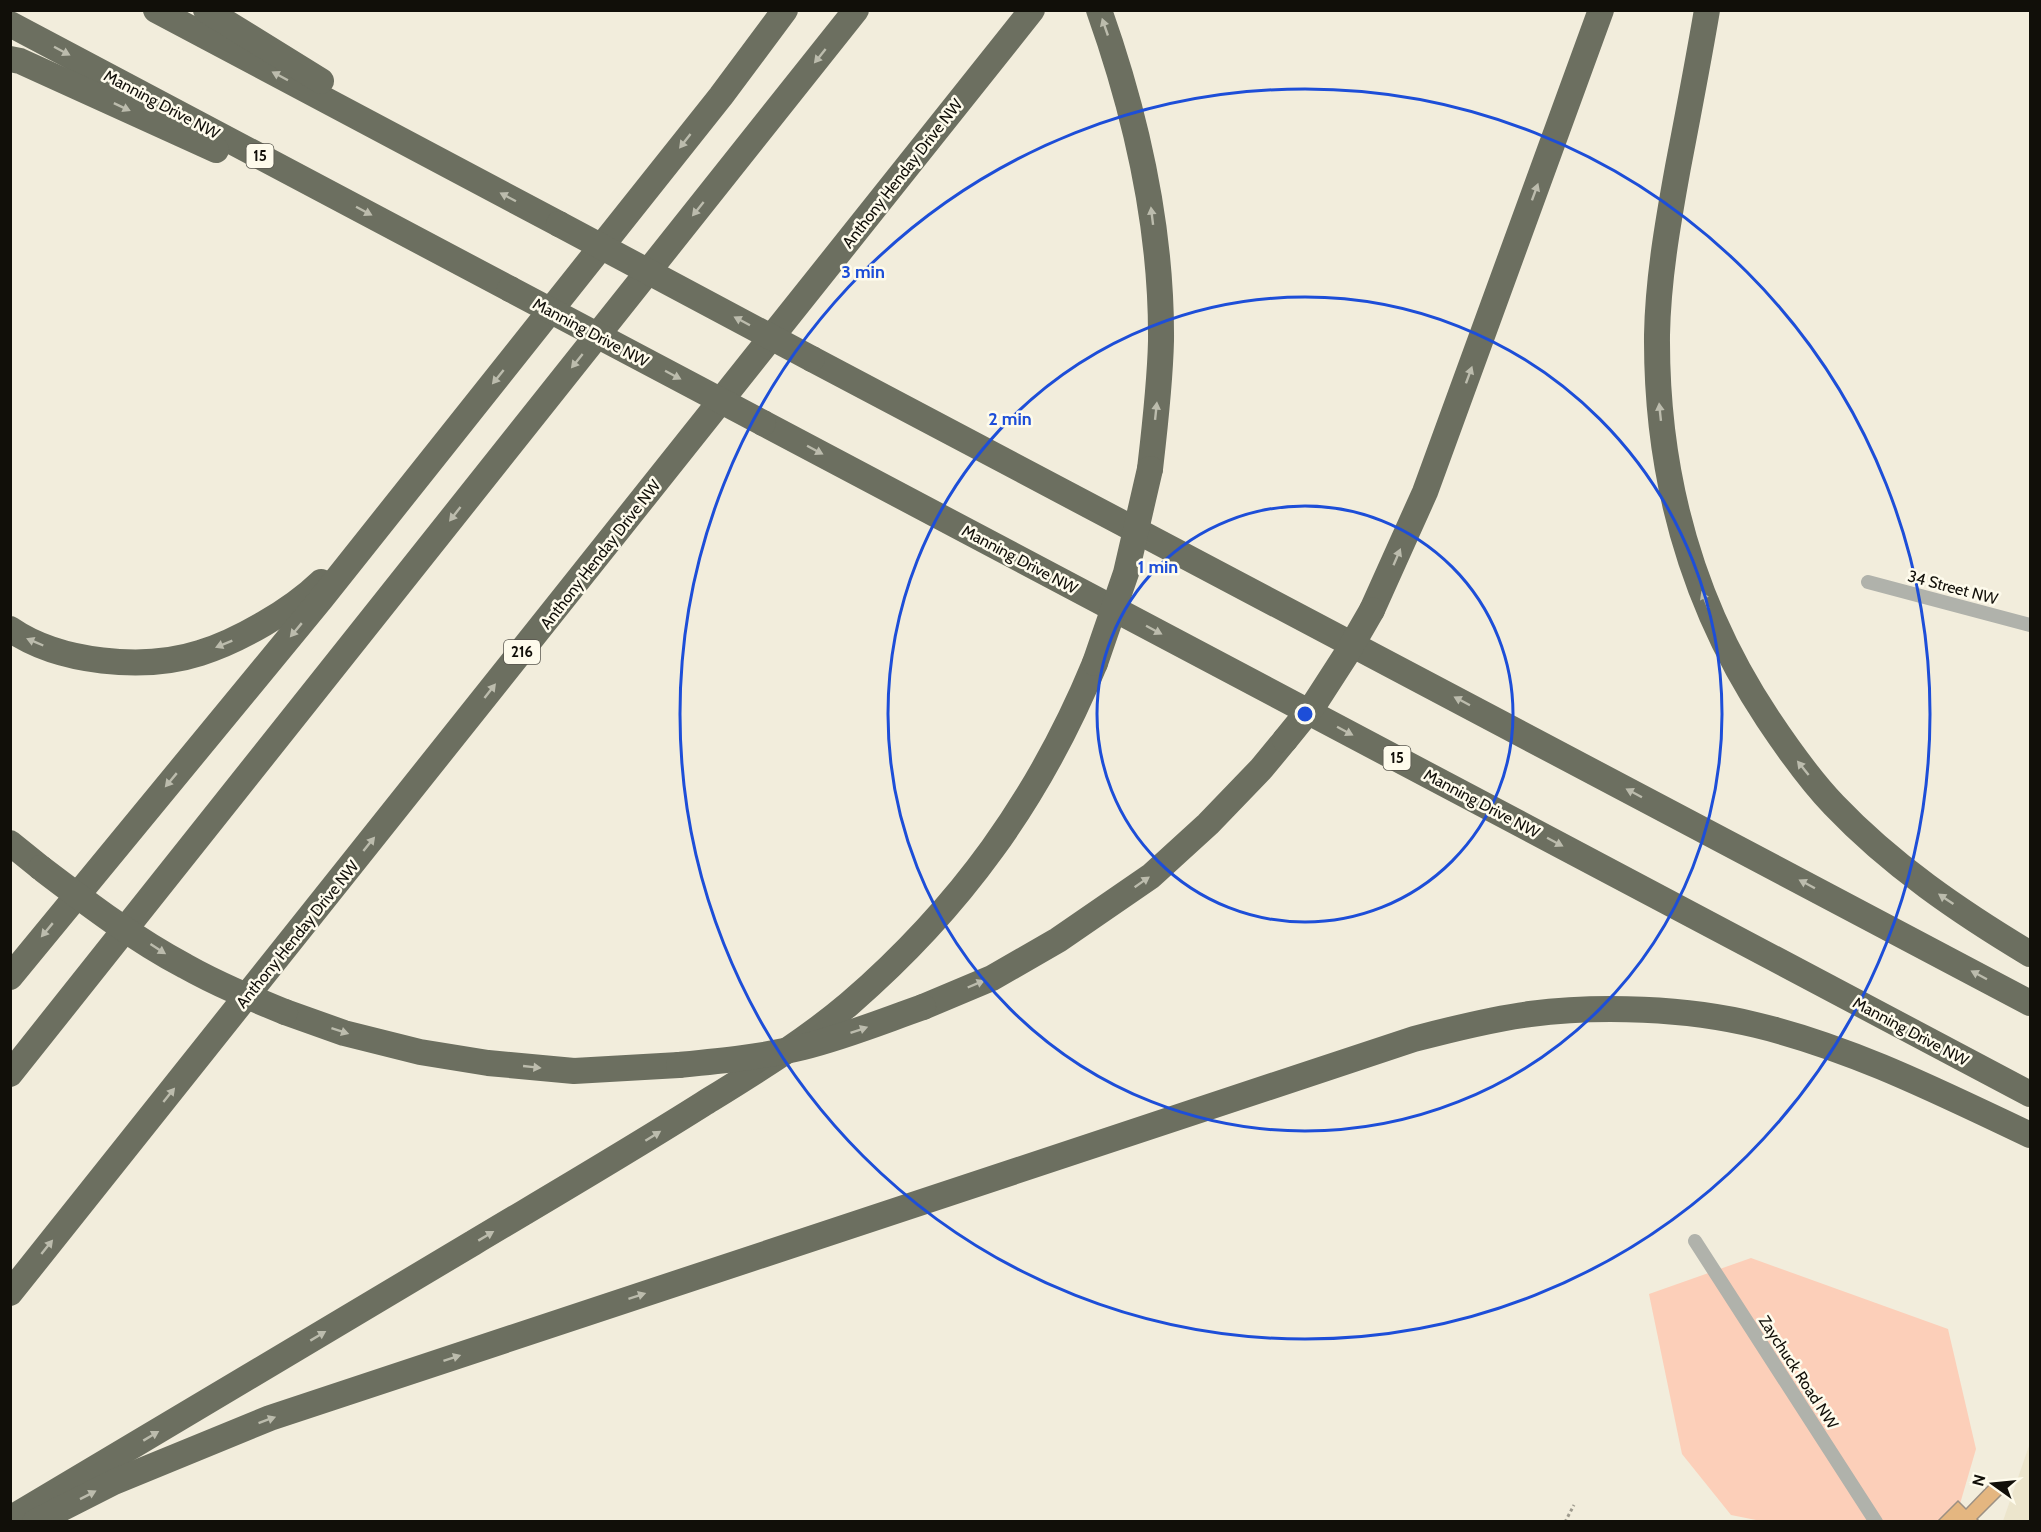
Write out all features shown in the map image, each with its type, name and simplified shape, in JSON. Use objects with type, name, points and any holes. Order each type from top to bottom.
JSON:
[{"type":"highway","points":[[156,10],[2031,1003]]},
{"type":"highway","points":[[206,10],[310,73],[398,138]]},
{"type":"highway","points":[[721,96],[767,10]]},
{"type":"highway","points":[[10,977],[385,519],[721,96],[785,10]]},
{"type":"highway","points":[[10,1074],[856,10]]},
{"type":"highway","name":"Anthony Henday Drive NW","points":[[10,1293],[1032,10]]},
{"type":"highway","points":[[10,1519],[639,1144],[798,1043],[846,1006],[933,923],[980,866],[1012,822],[1045,769],[1075,711],[1095,663],[1126,573],[1150,469],[1157,405],[1161,340],[1152,212],[1132,115],[1100,10]]},
{"type":"highway","points":[[10,843],[104,915],[182,965],[229,989],[344,1033],[420,1052],[488,1063],[574,1071],[739,1059],[802,1047],[839,1036],[923,1007],[992,978],[1048,945],[1151,876],[1208,825],[1285,741],[1315,703],[1346,655],[1372,610],[1425,492],[1601,10]]},
{"type":"highway","points":[[1707,10],[1668,227],[1660,289],[1658,391],[1665,456],[1681,533],[1720,638],[1746,686],[1801,767],[1835,806],[1905,870],[2031,954]]},
{"type":"highway","name":"Manning Drive NW","points":[[10,24],[2031,1094]]},
{"type":"highway","points":[[10,59],[20,61],[215,150],[323,189]]},
{"type":"highway","points":[[10,629],[48,648],[81,657],[119,662],[160,661],[198,654],[238,638],[311,592],[385,519]]},
{"type":"highway","points":[[35,1521],[114,1482],[270,1418],[1414,1038],[1472,1025],[1530,1014],[1601,1009],[1713,1017],[1756,1025],[1859,1058],[2031,1135]]},
{"type":"street","name":"34 Street NW","points":[[1868,582],[2031,625]]},
{"type":"street","name":"Zaychuck Road NW","points":[[1695,1241],[1876,1521]]},
{"type":"path","points":[[1565,1521],[1574,1505]]},
{"type":"shaded area","points":[[1751,1258],[1948,1329],[1976,1449],[1955,1521],[1766,1522],[1731,1515],[1682,1454],[1649,1294]]},
{"type":"shaded area","points":[[2030,1443],[2030,1521],[2003,1521]]},
{"type":"building","points":[[1992,1482],[2003,1493],[1977,1519],[1979,1521],[1938,1521],[1958,1501],[1966,1509]]}]
